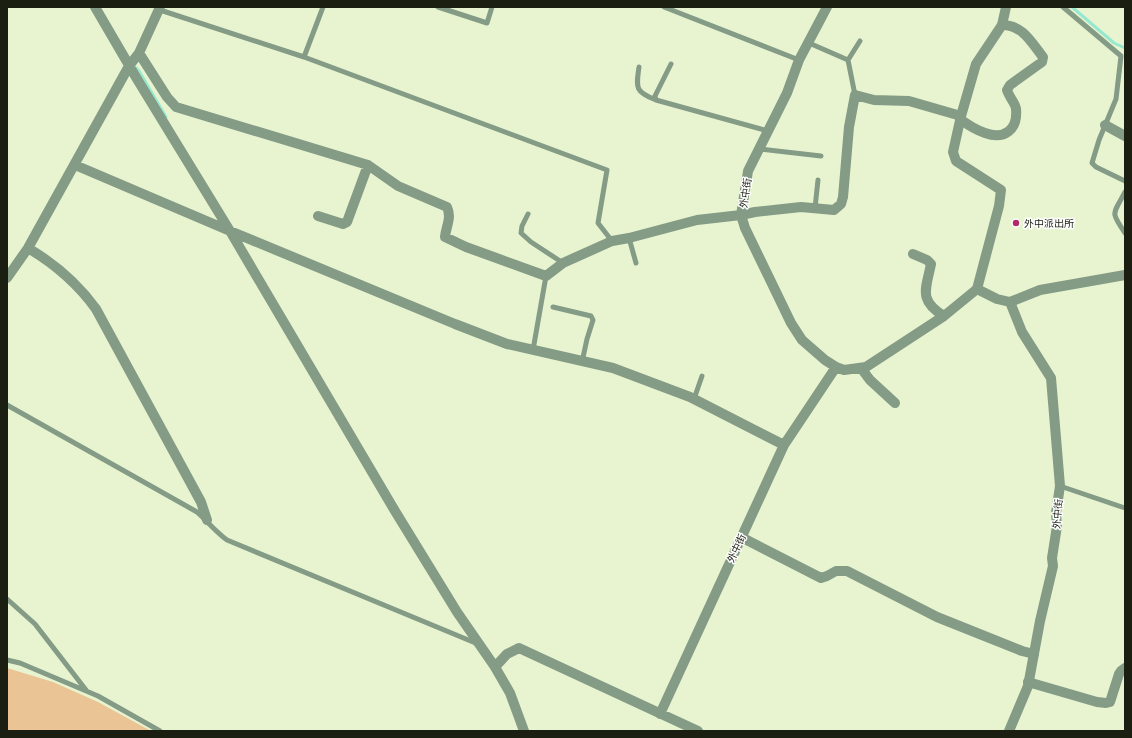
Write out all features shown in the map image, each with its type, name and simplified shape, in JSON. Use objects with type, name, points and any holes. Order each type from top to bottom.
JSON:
[{"type":"street","points":[[95,7],[129,66],[230,231],[395,511],[457,612],[495,667],[510,693],[524,731]]},
{"type":"street","name":"外中街","points":[[660,714],[784,445],[836,368],[802,340],[791,323],[745,228],[741,215],[748,171],[787,93],[799,60],[827,7]]},
{"type":"street","points":[[836,368],[844,370],[866,367],[944,316],[976,290],[999,206],[1001,190],[956,161],[953,152],[976,64],[1002,25],[1006,7]]},
{"type":"street","points":[[7,278],[28,248],[129,66],[139,53],[160,8]]},
{"type":"street","points":[[139,53],[167,97],[176,107],[368,165],[398,186],[447,207],[450,218],[445,237],[466,247],[546,276],[563,263],[612,241],[697,220],[801,207],[834,210],[841,204],[843,197],[849,127],[855,95],[874,100],[909,101],[961,118],[972,128],[986,134],[999,135],[1007,132],[1015,126],[1016,118],[1016,107],[1009,97],[1007,90],[1010,85],[1042,62],[1043,57],[1020,29],[1011,25],[1002,25]]},
{"type":"street","points":[[1105,125],[1125,136]]},
{"type":"street","points":[[75,165],[230,231],[507,344],[613,368],[694,399],[784,445]]},
{"type":"street","points":[[318,216],[343,224],[346,222],[368,165]]},
{"type":"street","points":[[28,248],[45,258],[63,273],[87,296],[96,309],[201,502],[207,520]]},
{"type":"street","points":[[913,254],[927,260],[932,264],[925,291],[926,296],[927,300],[935,310],[944,316]]},
{"type":"street","points":[[976,290],[997,299],[1010,302],[1040,290],[1125,276]]},
{"type":"street","name":"外中街","points":[[1009,731],[1028,682],[1053,566],[1052,558],[1057,526],[1056,514],[1060,486],[1051,378],[1022,332],[1010,302]]},
{"type":"street","points":[[861,368],[870,380],[895,403]]},
{"type":"street","points":[[741,537],[821,578],[836,570],[847,571],[937,617],[1022,651],[1034,654]]},
{"type":"street","points":[[495,667],[507,654],[519,648],[698,731]]},
{"type":"street","points":[[1028,682],[1097,702],[1106,703],[1110,702],[1120,671],[1125,668]]},
{"type":"lane","points":[[304,57],[323,7]]},
{"type":"lane","points":[[438,7],[487,23],[492,7]]},
{"type":"lane","points":[[664,7],[799,60]]},
{"type":"lane","points":[[1063,7],[1121,56],[1116,99],[1099,140],[1092,163],[1096,167],[1125,181]]},
{"type":"lane","points":[[160,8],[304,57],[607,170],[598,223],[612,241]]},
{"type":"lane","points":[[855,95],[848,60],[860,41]]},
{"type":"lane","points":[[809,43],[848,60]]},
{"type":"lane","points":[[656,100],[655,96],[671,64]]},
{"type":"lane","points":[[639,67],[637,83],[638,90],[647,97],[768,131]]},
{"type":"lane","points":[[759,149],[821,156]]},
{"type":"lane","points":[[814,208],[818,180]]},
{"type":"lane","points":[[1125,192],[1114,214],[1114,218],[1125,233]]},
{"type":"lane","points":[[528,214],[522,226],[521,233],[531,242],[563,263]]},
{"type":"lane","points":[[629,238],[636,263]]},
{"type":"lane","points":[[533,350],[546,276]]},
{"type":"lane","points":[[553,307],[591,316],[593,320],[582,362]]},
{"type":"lane","points":[[694,399],[702,376]]},
{"type":"lane","points":[[7,404],[197,512],[207,520],[217,533],[227,540],[480,646]]},
{"type":"lane","points":[[1060,486],[1125,508]]},
{"type":"lane","points":[[7,599],[35,624],[88,692]]},
{"type":"lane","points":[[7,660],[20,663],[88,692],[160,731]]},
{"type":"shaded area","points":[[7,668],[53,682],[98,702],[151,731],[7,731]]},
{"type":"waterway","points":[[1072,7],[1114,43],[1125,48]]},
{"type":"waterway","points":[[135,67],[139,71],[166,117]]},
{"type":"place","name":"外中派出所","points":[[1016,223]]}]
